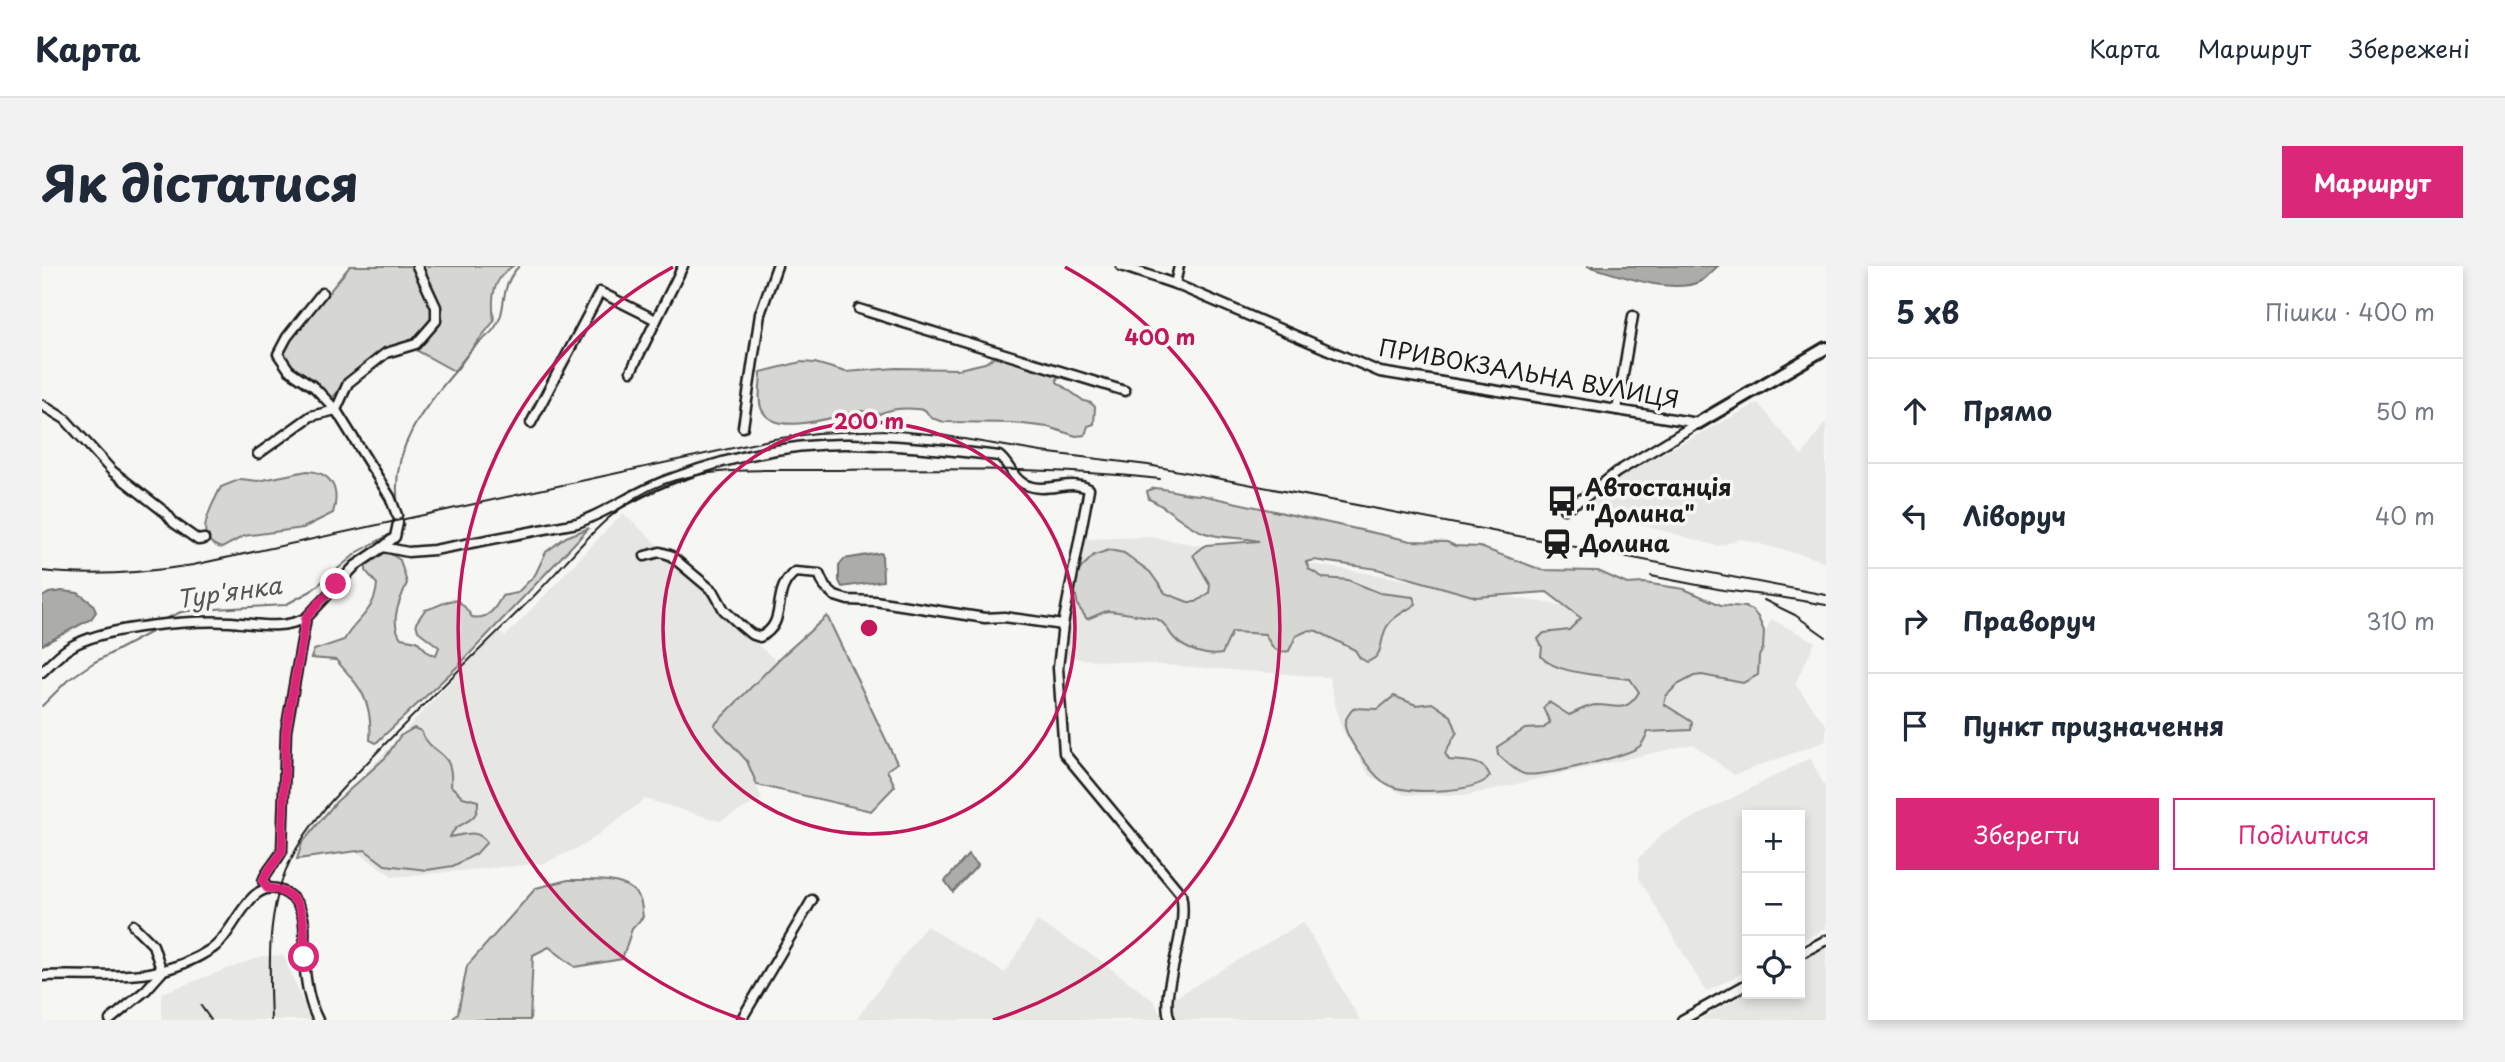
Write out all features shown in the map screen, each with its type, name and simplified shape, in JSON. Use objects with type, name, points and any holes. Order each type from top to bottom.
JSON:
[{"type":"street","points":[[336,410],[348,383],[386,353],[416,344],[436,321],[436,307],[416,266]]},
{"type":"street","points":[[631,371],[683,266]]},
{"type":"street","points":[[743,427],[760,314],[777,266]]},
{"type":"street","name":"ПРИВОКЗАЛЬНА ВУЛИЦЯ","points":[[1121,266],[1175,284],[1380,372],[1698,423]]},
{"type":"street","points":[[1175,284],[1180,266]]},
{"type":"street","points":[[42,671],[75,645],[107,634],[149,626],[228,622],[270,626],[298,622],[306,618],[355,566],[395,537],[398,519],[390,497],[336,410],[314,387],[289,370],[278,354],[287,337],[322,292]]},
{"type":"street","points":[[531,423],[600,292],[656,320]]},
{"type":"street","points":[[859,309],[1125,391]]},
{"type":"street","points":[[1617,410],[1633,316]]},
{"type":"street","points":[[1564,509],[1587,496],[1617,472],[1826,348]]},
{"type":"street","points":[[42,405],[65,419],[112,471],[166,513],[174,523],[198,540],[204,539]]},
{"type":"street","points":[[258,454],[311,416],[336,410]]},
{"type":"street","points":[[383,547],[408,552],[434,550],[577,523],[598,515],[645,488],[674,477],[749,457],[793,449],[849,444],[999,456],[1006,461],[1014,477],[1022,484],[1049,489],[1082,485],[1089,489],[1063,625],[1058,668],[1064,753],[1181,894],[1184,904],[1180,947],[1166,1003],[1170,1020]]},
{"type":"street","points":[[645,556],[660,552],[670,555],[715,592],[724,610],[738,624],[760,637],[771,631],[786,579],[795,572],[819,574],[825,587],[835,596],[848,600],[875,601],[985,618],[1004,617],[1063,625]]},
{"type":"street","points":[[267,888],[263,881],[265,876],[282,851],[286,731],[306,618]]},
{"type":"street","points":[[42,976],[105,977],[162,972],[174,968],[215,947],[232,929],[253,897],[267,888],[278,889],[290,896],[302,915],[309,996],[318,1020]]},
{"type":"street","points":[[741,1020],[813,900]]},
{"type":"street","points":[[132,925],[153,945],[162,972]]},
{"type":"street","points":[[1805,951],[1826,940]]},
{"type":"street","points":[[110,1020],[146,990],[162,972]]},
{"type":"street","points":[[1682,1020],[1742,987]]},
{"type":"shaded area","points":[[350,266],[513,266],[501,277],[494,290],[494,321],[454,371],[418,351],[417,345],[396,347],[346,380],[329,402],[280,353]]},
{"type":"shaded area","points":[[1587,266],[1718,266],[1701,281],[1675,286],[1644,282]]},
{"type":"shaded area","points":[[1000,353],[1058,371],[1057,382],[1095,407],[1094,424],[1088,426],[1085,435],[1076,436],[1048,427],[1014,423],[944,422],[931,418],[925,410],[913,409],[894,410],[877,415],[861,411],[808,422],[781,423],[762,410],[759,397],[761,372],[801,362],[846,372],[896,368],[959,369],[985,363]]},
{"type":"shaded area","points":[[1758,403],[1802,456],[1826,421],[1826,564],[1818,559],[1741,539],[1718,546],[1585,509],[1616,478]]},
{"type":"shaded area","points":[[307,471],[323,475],[332,484],[336,497],[333,513],[303,528],[244,536],[222,548],[212,544],[207,537],[206,521],[221,487],[241,479],[258,481]]},
{"type":"shaded area","points":[[1154,488],[1201,495],[1411,541],[1447,542],[1455,546],[1480,547],[1542,570],[1598,571],[1627,584],[1644,583],[1684,589],[1721,605],[1745,607],[1758,617],[1764,631],[1758,675],[1743,683],[1702,675],[1677,685],[1666,696],[1664,704],[1692,722],[1691,730],[1648,732],[1640,746],[1619,755],[1564,770],[1524,774],[1498,755],[1497,747],[1525,729],[1544,728],[1550,722],[1543,708],[1549,702],[1569,715],[1595,705],[1625,706],[1639,692],[1630,679],[1557,667],[1541,656],[1542,647],[1538,639],[1544,633],[1569,630],[1581,618],[1547,592],[1476,597],[1377,569],[1314,560],[1306,562],[1309,569],[1324,578],[1348,580],[1380,593],[1413,597],[1416,604],[1390,622],[1377,656],[1373,659],[1367,662],[1360,658],[1355,650],[1317,631],[1309,630],[1296,636],[1289,651],[1284,652],[1274,648],[1265,634],[1232,632],[1222,654],[1210,654],[1197,652],[1179,643],[1163,623],[1154,618],[1108,611],[1087,619],[1078,606],[1073,581],[1094,555],[1109,550],[1124,553],[1150,572],[1165,593],[1188,602],[1196,602],[1209,593],[1210,585],[1193,555],[1206,545],[1259,541],[1218,536],[1197,530],[1149,499],[1147,491]]},
{"type":"shaded area","points":[[623,513],[714,596],[721,612],[777,662],[715,725],[747,761],[762,799],[720,821],[645,799],[586,844],[545,863],[394,877],[318,825],[474,656],[499,632],[505,637]]},
{"type":"shaded area","points":[[589,528],[458,666],[376,743],[370,740],[367,705],[359,687],[336,660],[311,658],[314,650],[344,640],[373,602],[377,584],[366,571],[366,563],[371,557],[386,551],[400,560],[407,583],[397,610],[398,631],[401,638],[417,641],[429,653],[436,655],[439,647],[418,631],[416,623],[425,610],[456,600],[472,617],[487,615],[502,596],[517,593],[535,575],[546,552],[566,537]]},
{"type":"shaded area","points":[[1150,537],[1763,639],[1771,619],[1815,642],[1795,684],[1826,725],[1826,741],[1734,775],[1693,744],[1468,795],[1404,795],[1369,775],[1340,725],[1329,677],[1065,658],[1084,539]]},
{"type":"shaded area","points":[[880,553],[883,581],[842,587],[839,581],[839,565],[844,559]]},
{"type":"shaded area","points":[[62,591],[78,593],[93,604],[96,612],[91,619],[42,645],[42,597]]},
{"type":"shaded area","points":[[827,616],[897,763],[887,770],[895,786],[871,811],[757,785],[747,761],[714,725],[781,657]]},
{"type":"shaded area","points":[[1394,696],[1416,705],[1432,703],[1451,716],[1457,732],[1445,753],[1449,760],[1478,764],[1490,776],[1473,786],[1432,791],[1406,790],[1382,781],[1353,744],[1345,722],[1353,708],[1378,709]]},
{"type":"shaded area","points":[[414,728],[421,731],[431,746],[446,759],[451,774],[451,786],[463,797],[478,801],[475,815],[457,827],[450,837],[475,834],[487,842],[476,854],[453,866],[427,870],[385,865],[365,850],[297,859],[302,843],[336,802],[386,757],[400,736]]},
{"type":"shaded area","points":[[1810,758],[1826,789],[1826,928],[1805,939],[1805,810],[1742,810],[1742,973],[1706,992],[1639,878],[1639,858],[1662,834]]},
{"type":"shaded area","points":[[968,855],[978,865],[953,892],[945,881]]},
{"type":"shaded area","points":[[568,880],[608,881],[627,886],[635,892],[641,902],[643,917],[632,929],[622,959],[575,967],[549,947],[533,955],[530,1020],[452,1020],[458,1013],[467,966],[536,888]]},
{"type":"shaded area","points":[[1037,921],[1094,956],[1154,1001],[1163,1020],[856,1020],[926,926],[1005,973]]},
{"type":"shaded area","points":[[1303,922],[1360,1020],[1174,1020],[1169,1001]]},
{"type":"shaded area","points":[[1826,946],[1826,1020],[1700,1020],[1742,995],[1742,999],[1805,999],[1805,959]]},
{"type":"shaded area","points":[[283,955],[311,1020],[162,1020],[162,993],[263,956]]},
{"type":"waterway","name":"Тур'янка","points":[[398,505],[399,466],[412,431],[433,398],[476,345],[494,329],[501,314],[508,283],[519,266]]},
{"type":"waterway","name":"Тур'янка","points":[[163,620],[181,612],[196,610],[285,605],[311,591],[358,552],[394,532]]},
{"type":"waterway","name":"Тур'янка","points":[[42,706],[68,680],[93,663],[151,632]]},
{"type":"railway","points":[[42,571],[118,573],[193,565],[774,439],[817,433],[886,430],[940,435],[1041,452],[1148,465],[1826,595]]},
{"type":"railway","points":[[271,1020],[270,959],[273,919],[282,880],[309,829],[358,772],[529,601],[590,535],[624,506],[643,494],[684,478],[746,470],[995,470],[1078,472],[1160,479]]},
{"type":"railway","points":[[1651,576],[1826,605]]},
{"type":"railway","points":[[1764,600],[1795,615],[1826,637]]},
{"type":"railway","points":[[201,1006],[211,1020]]},
{"type":"place","name":"Автостанція \"Долина\"","points":[[1562,501]]},
{"type":"place","name":"Долина","points":[[1557,544]]},
{"type":"route","points":[[304,957],[305,928],[297,904],[278,889],[267,888],[263,881],[268,869],[277,861],[282,851],[288,710],[306,618],[336,584]]}]
